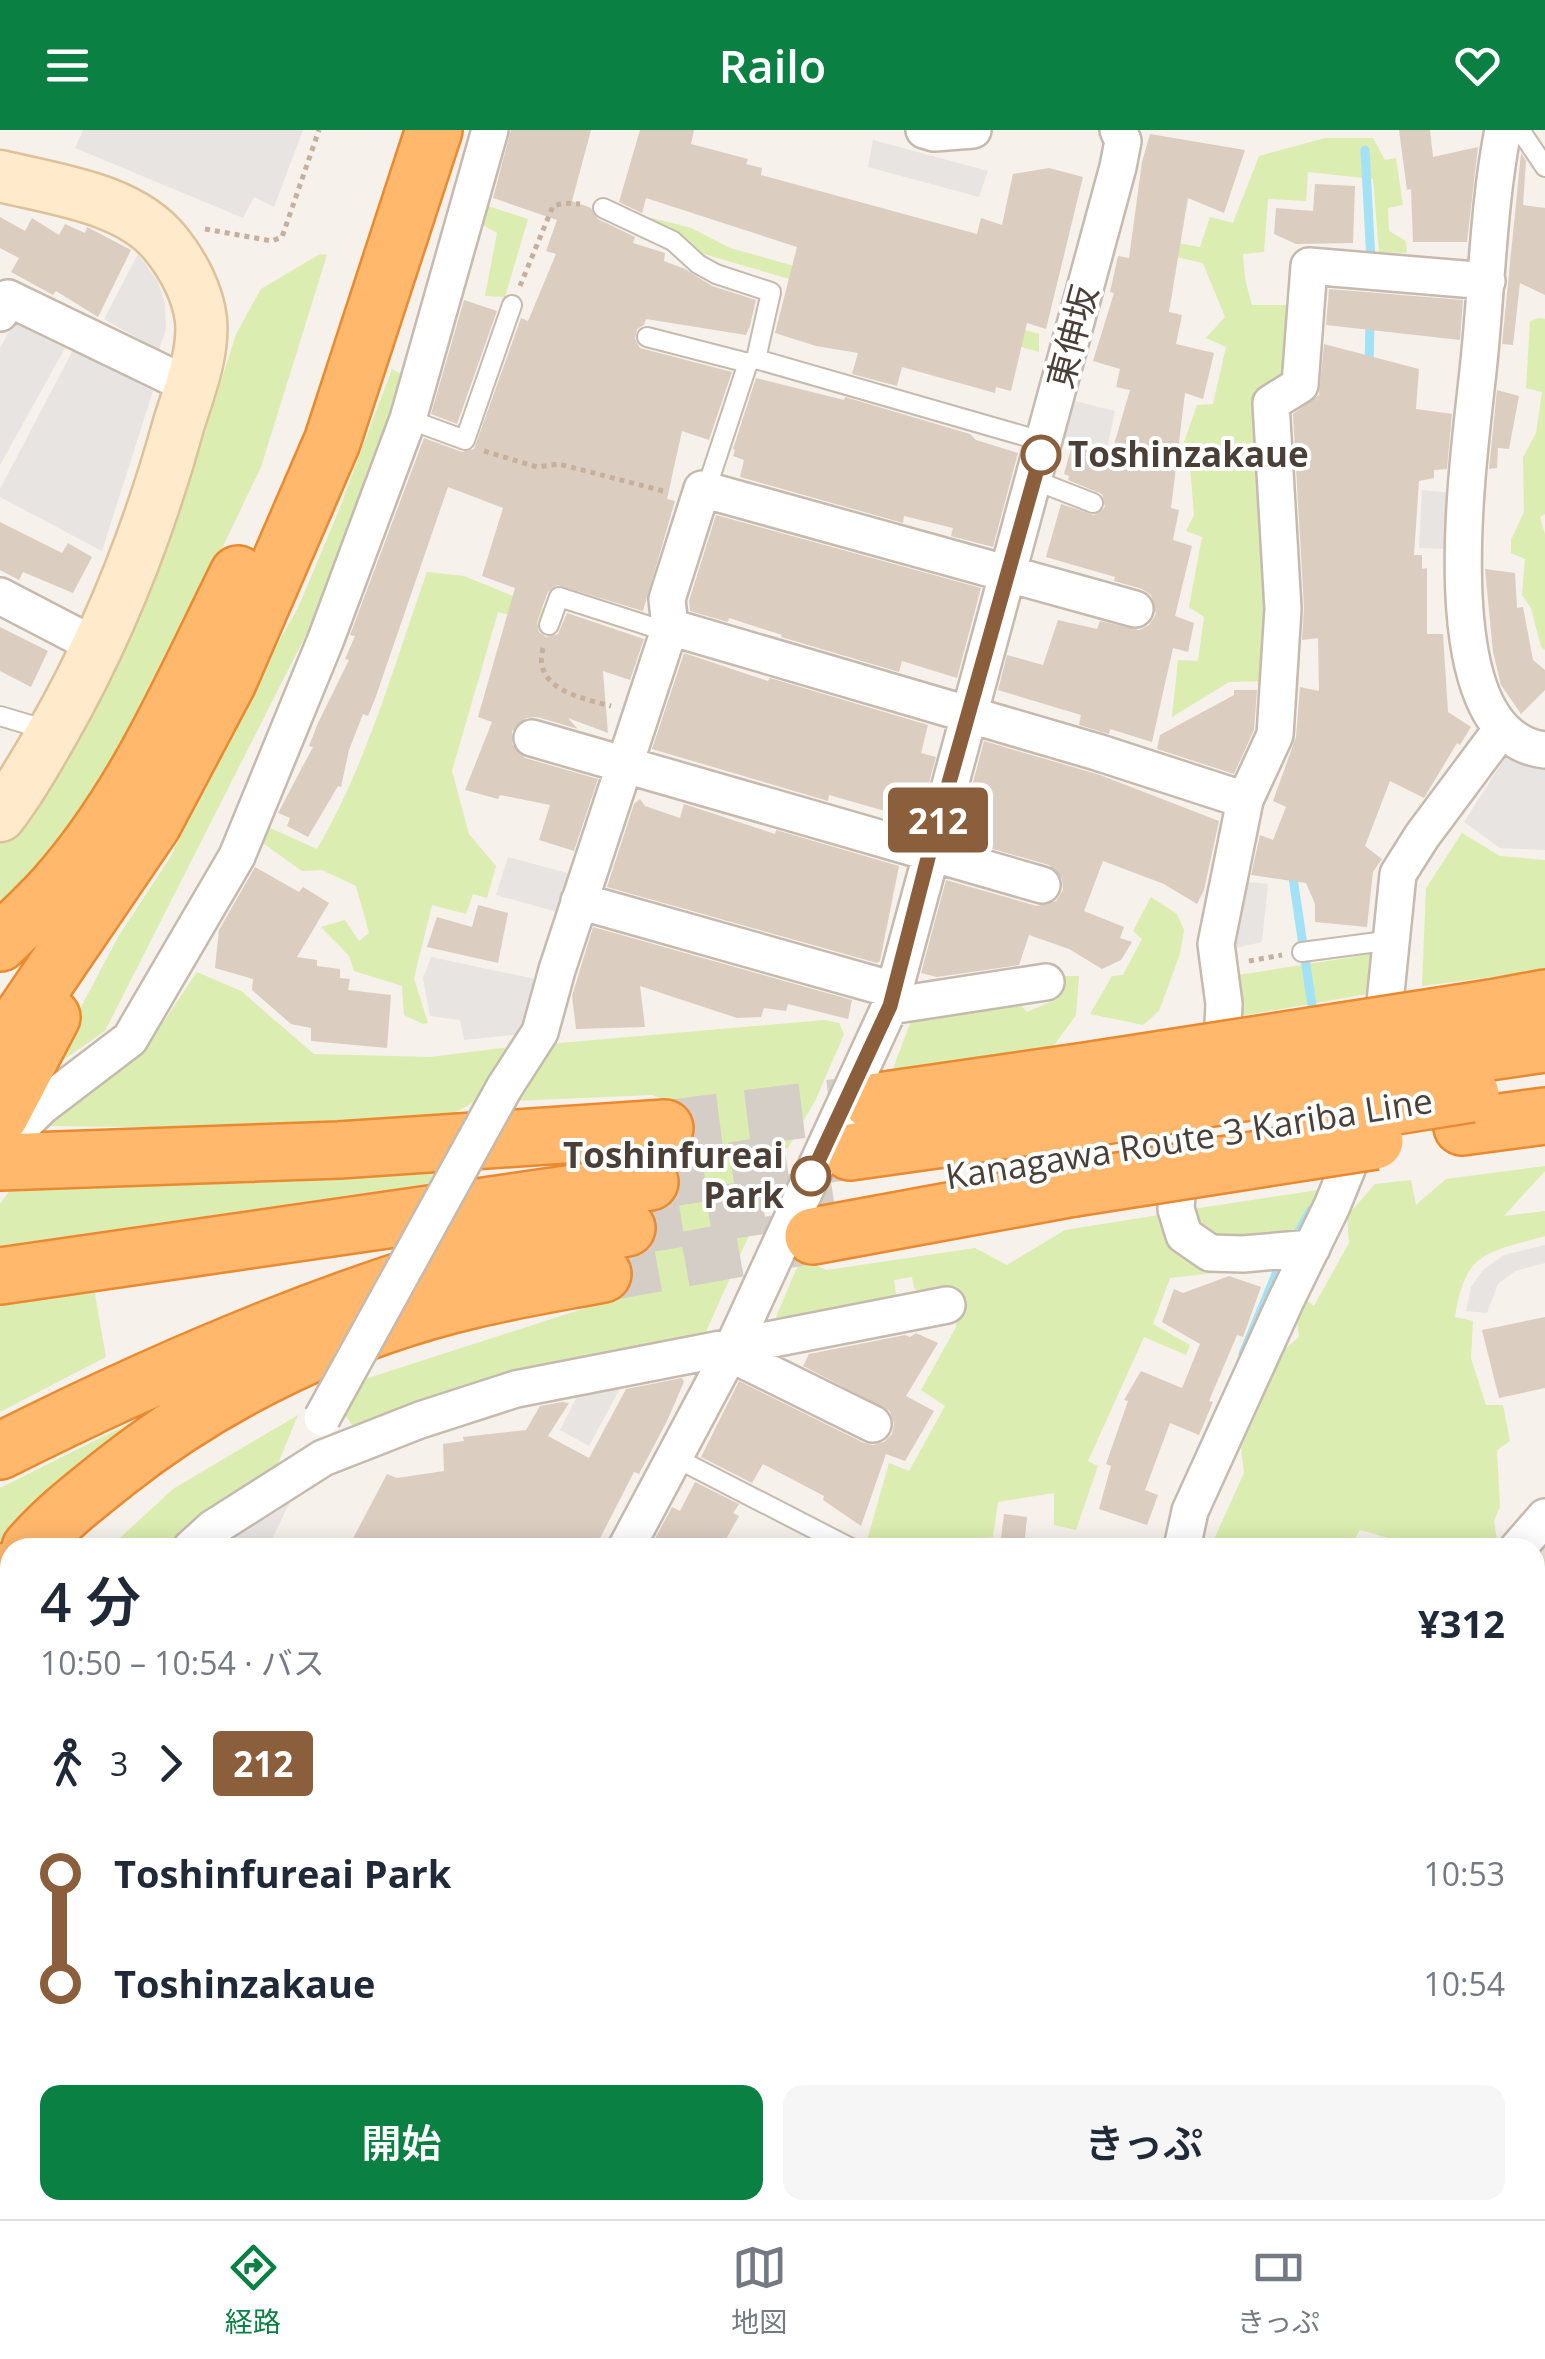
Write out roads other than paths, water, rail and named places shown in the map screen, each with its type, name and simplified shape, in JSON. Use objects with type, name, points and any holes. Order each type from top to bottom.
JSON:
[{"type":"highway","points":[[0,1116],[228,682],[306,505],[359,362],[421,136]]},
{"type":"highway","points":[[0,943],[56,887],[106,821],[140,767],[266,518],[337,332],[421,136]]},
{"type":"highway","points":[[0,1049],[153,824]]},
{"type":"highway","points":[[1081,1133],[1477,1071],[1545,998]]},
{"type":"highway","points":[[872,1102],[1081,1133],[1477,1071],[1545,1044]]},
{"type":"highway","points":[[1477,1071],[1545,1116]]},
{"type":"highway","name":"Kanagawa Route 3 Kariba Line","points":[[1477,1071],[1545,1084]]},
{"type":"highway","points":[[13,1161],[339,1150],[665,1128]]},
{"type":"highway","name":"Kanagawa Route 3 Kariba Line","points":[[1081,1133],[832,1194],[1081,1133]]},
{"type":"highway","points":[[4,1275],[627,1228]]},
{"type":"highway","points":[[0,1451],[101,1400],[347,1298],[482,1256],[627,1228]]},
{"type":"highway","points":[[39,1538],[54,1520],[154,1441],[249,1384],[344,1340],[474,1299],[627,1228]]},
{"type":"street","points":[[13,1161],[20,1128],[42,1106],[130,1039],[237,856],[326,639],[408,419],[490,130]]},
{"type":"street","points":[[924,130],[973,130]]},
{"type":"street","name":"東伸坂","points":[[631,1538],[731,1350],[892,998],[1118,168],[1123,140],[1118,130]]},
{"type":"street","points":[[1503,130],[1465,520],[1462,607],[1476,682],[1501,730],[1528,748],[1545,750]]},
{"type":"street","points":[[0,176],[102,204],[143,224],[164,241],[193,290],[201,320],[198,359],[158,498],[98,648],[54,732],[0,816]]},
{"type":"street","points":[[1312,1248],[1210,1253],[1184,1235],[1176,1209],[1182,1122],[1221,1063],[1230,964],[1216,944],[1245,800],[1276,735],[1283,609],[1271,403],[1300,385],[1309,266],[1487,281]]},
{"type":"street","points":[[0,313],[8,298],[190,386]]},
{"type":"street","points":[[324,1458],[322,1418],[504,1088],[540,1032],[578,901],[669,629],[667,599],[702,489],[1135,609]]},
{"type":"street","points":[[0,596],[98,648]]},
{"type":"street","points":[[669,629],[1097,752],[1245,800]]},
{"type":"street","points":[[1184,1538],[1190,1511],[1354,1155],[1374,1094],[1394,940],[1398,874],[1501,730]]},
{"type":"street","points":[[532,738],[1042,885]]},
{"type":"street","points":[[578,901],[892,998],[1046,982]]},
{"type":"street","points":[[202,1538],[324,1458],[420,1420],[516,1389],[947,1306]]},
{"type":"street","points":[[731,1350],[873,1424]]},
{"type":"street","points":[[1527,1538],[1545,1518]]},
{"type":"lane","points":[[1520,130],[1545,167]]},
{"type":"lane","points":[[594,206],[673,241],[698,264],[716,274],[771,292],[752,361],[706,490]]},
{"type":"lane","points":[[408,419],[465,440],[512,305]]},
{"type":"lane","points":[[647,337],[752,361],[1045,442]]},
{"type":"lane","points":[[1034,480],[1092,503]]},
{"type":"lane","points":[[548,626],[558,598],[669,629]]},
{"type":"lane","points":[[0,716],[54,732]]},
{"type":"lane","points":[[1302,952],[1394,940]]},
{"type":"lane","points":[[674,1457],[832,1538]]},
{"type":"waterway","points":[[1365,150],[1371,261]]},
{"type":"waterway","points":[[1369,366],[1370,322]]},
{"type":"waterway","points":[[1292,871],[1314,1019]]},
{"type":"waterway","points":[[1294,1240],[1311,1210]]},
{"type":"waterway","points":[[1243,1354],[1281,1262]]},
{"type":"tunnel","points":[[665,1128],[872,1102]]},
{"type":"tunnel","points":[[650,1182],[850,1152]]},
{"type":"tunnel","points":[[627,1228],[833,1195]]},
{"type":"tunnel","points":[[603,1274],[813,1236]]},
{"type":"place","name":"Toshinzakaue","points":[[1041,455]]},
{"type":"place","name":"Toshinfureai Park","points":[[811,1176]]}]
